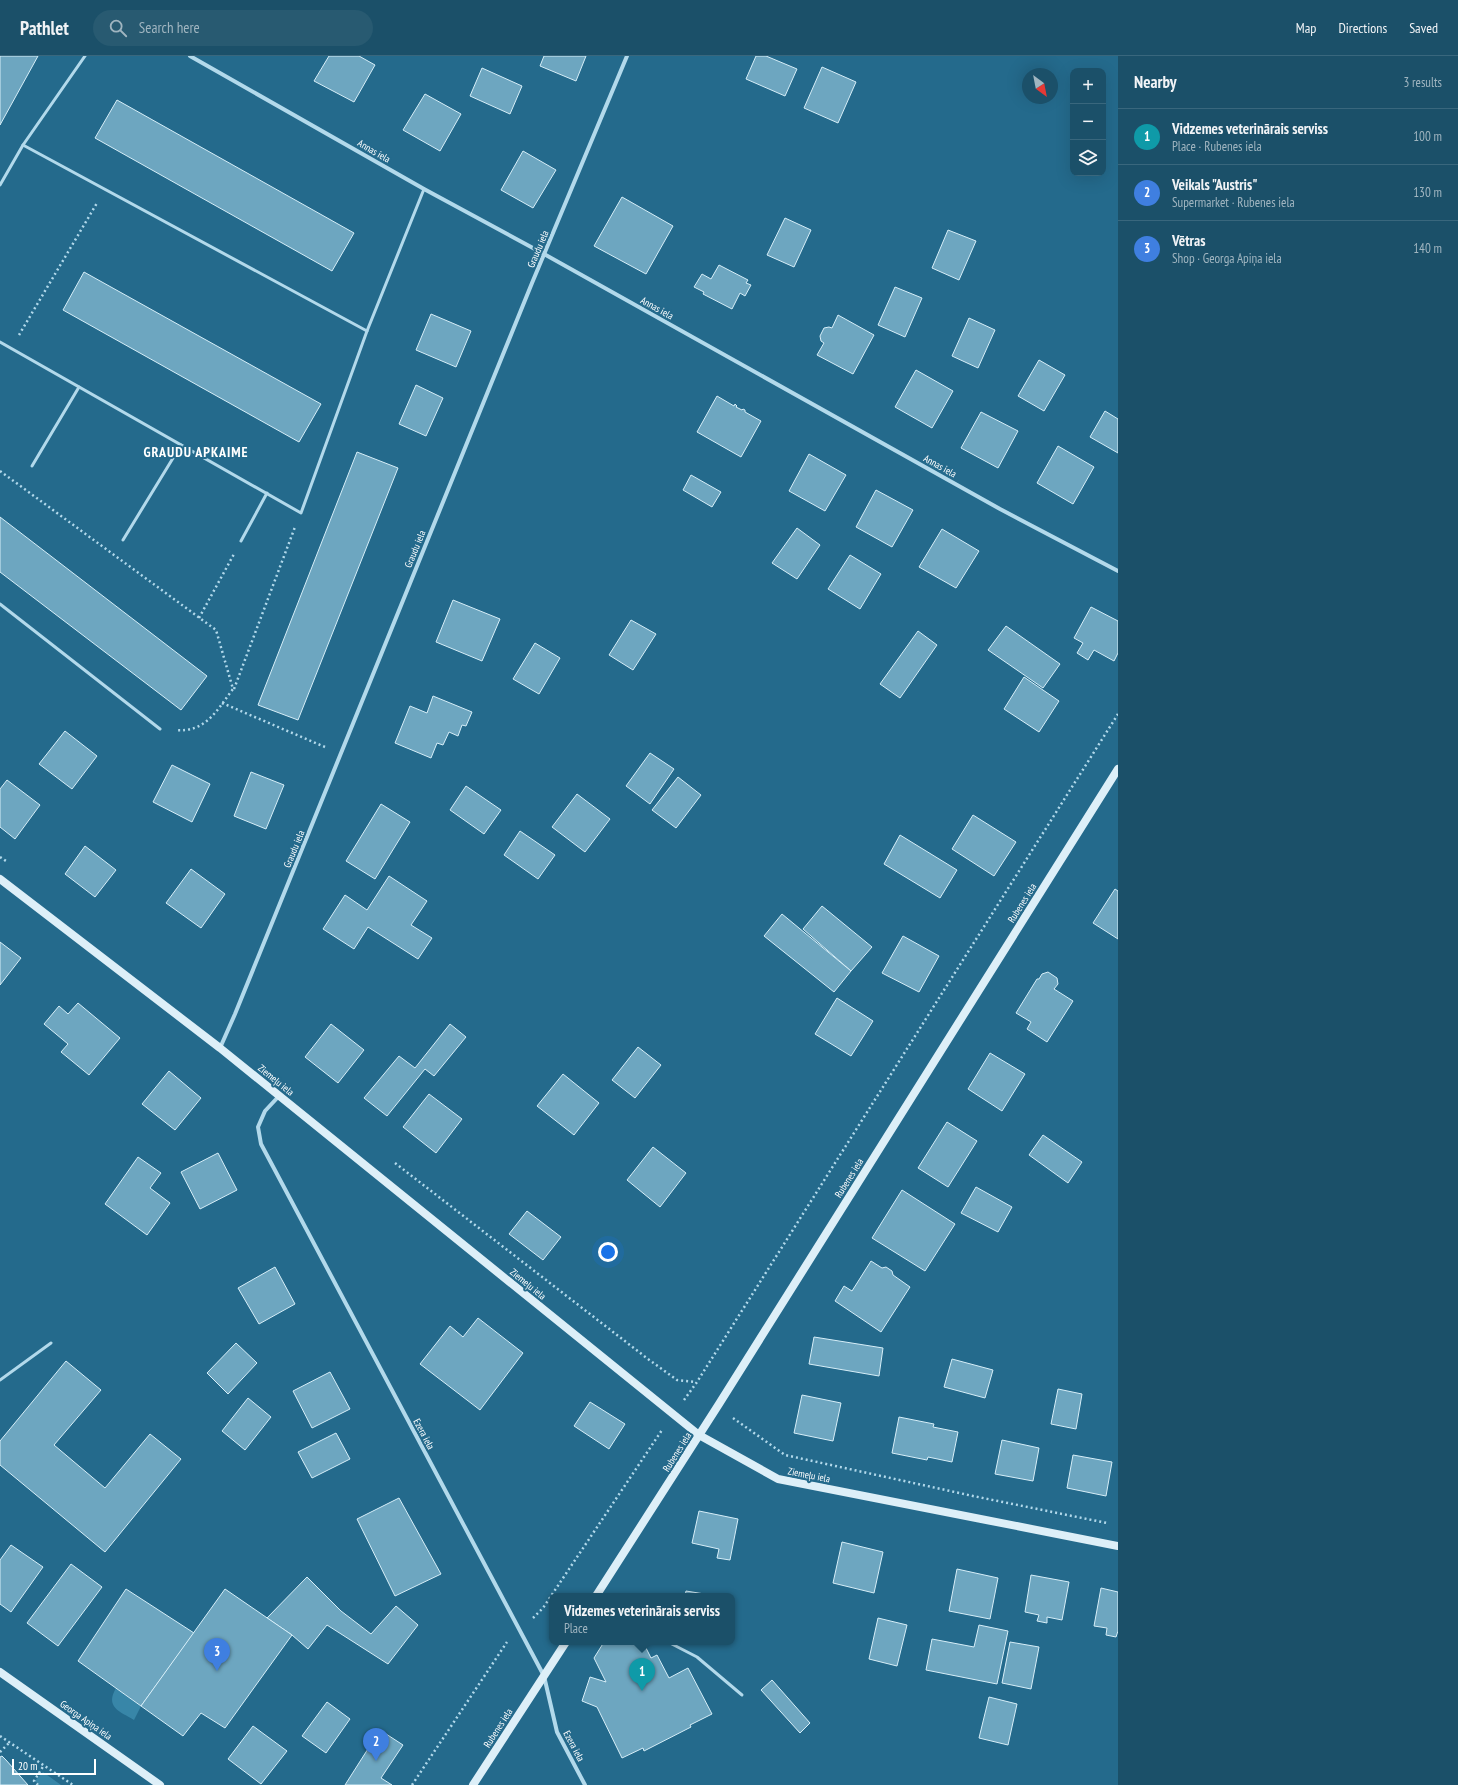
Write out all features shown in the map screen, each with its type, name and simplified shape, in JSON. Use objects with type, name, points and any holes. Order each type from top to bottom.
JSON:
[{"type":"street","name":"Annas iela","points":[[190,56],[424,189],[544,254],[1000,510],[1118,571]]},
{"type":"street","name":"Graudu iela","points":[[220,1048],[236,1014],[544,254],[627,56]]},
{"type":"street","name":"Rubenes iela","points":[[598,1593],[1118,769]]},
{"type":"street","name":"Ziemeļu iela","points":[[0,879],[220,1048],[699,1435],[778,1479],[1118,1546]]},
{"type":"street","name":"Ezera iela","points":[[279,1096],[265,1111],[258,1127],[261,1144],[544,1676],[557,1732],[585,1785]]},
{"type":"street","name":"Rubenes iela","points":[[473,1785],[564,1645]]},
{"type":"street","name":"Georga Apiņa iela","points":[[0,1672],[160,1785]]},
{"type":"lane","points":[[0,185],[23,144],[85,56]]},
{"type":"lane","points":[[23,144],[367,331]]},
{"type":"lane","points":[[0,342],[301,513],[367,331],[424,189]]},
{"type":"lane","points":[[32,466],[79,387]]},
{"type":"lane","points":[[123,540],[181,445]]},
{"type":"lane","points":[[241,541],[267,493]]},
{"type":"lane","points":[[0,604],[160,729]]},
{"type":"lane","points":[[0,1380],[51,1343]]},
{"type":"lane","points":[[674,1645],[696,1657],[742,1695]]},
{"type":"path","points":[[12,349],[105,189]]},
{"type":"path","points":[[0,471],[216,630],[233,689]]},
{"type":"path","points":[[160,729],[185,731],[207,723],[233,689],[301,513]]},
{"type":"path","points":[[199,618],[241,541]]},
{"type":"path","points":[[222,703],[341,753]]},
{"type":"path","points":[[688,1394],[1118,714]]},
{"type":"path","points":[[390,1158],[648,1359],[677,1380],[697,1382]]},
{"type":"path","points":[[733,1417],[785,1455],[973,1496],[1110,1523]]},
{"type":"path","points":[[553,1593],[664,1427]]},
{"type":"path","points":[[543,1608],[549,1599]]},
{"type":"path","points":[[412,1785],[505,1645]]},
{"type":"path","points":[[0,1736],[73,1785]]},
{"type":"path","points":[[0,1752],[10,1742]]},
{"type":"path","points":[[38,1785],[34,1781],[44,1765]]},
{"type":"shaded area","points":[[116,1688],[141,1706],[134,1720],[115,1708],[112,1700]]},
{"type":"shaded area","points":[[43,1772],[61,1785],[39,1785],[35,1781]]},
{"type":"building","points":[[0,56],[38,56],[0,125]]},
{"type":"building","points":[[329,56],[359,56],[375,65],[354,102],[314,81]]},
{"type":"building","points":[[544,56],[586,56],[576,81],[540,66]]},
{"type":"building","points":[[756,56],[766,56],[797,69],[785,96],[746,79]]},
{"type":"building","points":[[822,67],[856,82],[838,123],[804,108]]},
{"type":"building","points":[[482,68],[522,86],[510,114],[470,96]]},
{"type":"building","points":[[425,94],[461,114],[440,151],[403,130]]},
{"type":"building","points":[[117,100],[354,233],[332,271],[95,138]]},
{"type":"building","points":[[523,151],[556,170],[533,208],[501,190]]},
{"type":"building","points":[[622,197],[673,226],[646,274],[594,246]]},
{"type":"building","points":[[785,218],[811,230],[794,267],[767,255]]},
{"type":"building","points":[[948,230],[976,241],[959,280],[932,268]]},
{"type":"building","points":[[719,265],[748,280],[746,283],[751,285],[745,296],[740,293],[732,309],[703,294],[704,292],[694,287],[702,274],[711,279]]},
{"type":"building","points":[[84,272],[321,404],[299,442],[63,310]]},
{"type":"building","points":[[895,287],[922,298],[905,337],[878,325]]},
{"type":"building","points":[[431,314],[471,331],[456,367],[416,350]]},
{"type":"building","points":[[838,315],[874,335],[853,374],[817,355],[824,343],[821,341],[820,336],[824,328],[832,328]]},
{"type":"building","points":[[969,318],[995,330],[978,368],[952,356]]},
{"type":"building","points":[[1039,360],[1065,375],[1044,411],[1018,396]]},
{"type":"building","points":[[916,370],[953,391],[932,428],[895,407]]},
{"type":"building","points":[[416,385],[443,398],[426,436],[399,424]]},
{"type":"building","points":[[717,396],[734,406],[735,404],[737,406],[736,407],[745,410],[745,412],[761,421],[741,457],[697,432]]},
{"type":"building","points":[[1105,411],[1118,419],[1118,453],[1090,437]]},
{"type":"building","points":[[981,412],[1018,431],[998,468],[961,448]]},
{"type":"building","points":[[1058,446],[1094,467],[1073,504],[1037,483]]},
{"type":"building","points":[[357,452],[398,468],[298,720],[258,705]]},
{"type":"building","points":[[809,454],[846,475],[825,511],[789,491]]},
{"type":"building","points":[[691,475],[721,492],[712,507],[683,490]]},
{"type":"building","points":[[876,490],[913,510],[892,547],[856,527]]},
{"type":"building","points":[[0,517],[207,676],[181,710],[0,572]]},
{"type":"building","points":[[797,528],[820,545],[797,579],[772,563]]},
{"type":"building","points":[[942,529],[979,551],[956,588],[919,567]]},
{"type":"building","points":[[850,555],[881,574],[860,609],[828,589]]},
{"type":"building","points":[[453,600],[500,619],[482,661],[436,642]]},
{"type":"building","points":[[1091,607],[1118,621],[1118,653],[1114,661],[1094,650],[1088,660],[1077,653],[1083,643],[1074,638]]},
{"type":"building","points":[[631,620],[656,634],[633,670],[609,655]]},
{"type":"building","points":[[1006,626],[1060,664],[1043,688],[988,650]]},
{"type":"building","points":[[918,631],[937,645],[900,698],[880,684]]},
{"type":"building","points":[[535,643],[560,658],[539,694],[513,679]]},
{"type":"building","points":[[1024,677],[1059,701],[1039,732],[1004,709]]},
{"type":"building","points":[[433,696],[472,712],[466,726],[462,725],[458,736],[449,732],[443,745],[437,743],[431,758],[395,743],[410,706],[427,713]]},
{"type":"building","points":[[65,731],[97,756],[72,789],[39,764]]},
{"type":"building","points":[[650,753],[674,769],[650,804],[626,786]]},
{"type":"building","points":[[172,765],[210,784],[192,822],[153,802]]},
{"type":"building","points":[[251,772],[284,785],[266,829],[234,816]]},
{"type":"building","points":[[678,777],[701,795],[676,828],[652,810]]},
{"type":"building","points":[[7,780],[40,805],[15,839],[0,827],[0,789]]},
{"type":"building","points":[[466,786],[501,810],[484,834],[450,810]]},
{"type":"building","points":[[577,794],[610,819],[585,852],[552,827]]},
{"type":"building","points":[[381,804],[410,822],[375,879],[346,861]]},
{"type":"building","points":[[973,815],[1016,842],[994,876],[952,849]]},
{"type":"building","points":[[520,831],[555,855],[538,879],[504,855]]},
{"type":"building","points":[[900,835],[957,870],[940,898],[884,864]]},
{"type":"building","points":[[85,846],[116,870],[95,897],[65,874]]},
{"type":"building","points":[[191,869],[225,894],[201,928],[166,903]]},
{"type":"building","points":[[389,876],[427,901],[411,925],[432,938],[418,959],[368,927],[354,949],[323,929],[345,895],[367,910]]},
{"type":"building","points":[[1115,889],[1118,891],[1118,939],[1093,923]]},
{"type":"building","points":[[822,906],[872,947],[851,971],[803,929]]},
{"type":"building","points":[[782,914],[851,971],[834,992],[764,936]]},
{"type":"building","points":[[903,936],[939,956],[919,992],[882,973]]},
{"type":"building","points":[[0,942],[21,958],[0,985]]},
{"type":"building","points":[[1048,972],[1057,978],[1058,984],[1054,989],[1073,1001],[1047,1042],[1027,1029],[1031,1022],[1016,1013],[1037,979],[1039,979],[1042,974]]},
{"type":"building","points":[[837,998],[873,1021],[851,1056],[815,1034]]},
{"type":"building","points":[[78,1003],[120,1038],[89,1075],[61,1052],[68,1044],[44,1024],[59,1006],[68,1014]]},
{"type":"building","points":[[331,1024],[364,1050],[338,1083],[305,1057]]},
{"type":"building","points":[[450,1024],[466,1037],[434,1076],[425,1069],[387,1116],[364,1098],[399,1056],[415,1068]]},
{"type":"building","points":[[638,1047],[661,1065],[635,1098],[612,1080]]},
{"type":"building","points":[[990,1053],[1025,1074],[1002,1111],[968,1089]]},
{"type":"building","points":[[169,1071],[201,1098],[175,1130],[142,1104]]},
{"type":"building","points":[[563,1074],[599,1103],[574,1135],[537,1106]]},
{"type":"building","points":[[429,1094],[462,1119],[436,1153],[403,1127]]},
{"type":"building","points":[[947,1122],[977,1141],[948,1187],[918,1168]]},
{"type":"building","points":[[1043,1135],[1082,1162],[1068,1183],[1029,1155]]},
{"type":"building","points":[[653,1147],[686,1173],[660,1207],[627,1180]]},
{"type":"building","points":[[218,1153],[237,1190],[200,1209],[181,1172]]},
{"type":"building","points":[[138,1157],[161,1173],[150,1188],[170,1203],[147,1235],[105,1204]]},
{"type":"building","points":[[976,1187],[1012,1207],[998,1232],[961,1213]]},
{"type":"building","points":[[902,1190],[955,1224],[925,1271],[872,1238]]},
{"type":"building","points":[[527,1211],[561,1237],[543,1260],[509,1234]]},
{"type":"building","points":[[871,1261],[882,1268],[886,1267],[892,1271],[893,1275],[910,1287],[881,1332],[835,1301],[844,1286],[852,1291]]},
{"type":"building","points":[[275,1267],[295,1304],[259,1324],[238,1288]]},
{"type":"building","points":[[478,1318],[523,1353],[480,1410],[420,1364],[450,1326],[463,1337]]},
{"type":"building","points":[[814,1337],[883,1348],[879,1376],[809,1364]]},
{"type":"building","points":[[236,1343],[257,1363],[228,1394],[207,1373]]},
{"type":"building","points":[[952,1359],[993,1370],[985,1398],[944,1387]]},
{"type":"building","points":[[66,1361],[101,1390],[54,1445],[105,1488],[150,1434],[181,1459],[105,1552],[0,1465],[0,1441]]},
{"type":"building","points":[[330,1372],[350,1409],[312,1428],[293,1391]]},
{"type":"building","points":[[1058,1389],[1082,1394],[1076,1429],[1051,1424]]},
{"type":"building","points":[[802,1395],[841,1403],[833,1441],[794,1433]]},
{"type":"building","points":[[248,1398],[271,1417],[245,1450],[222,1431]]},
{"type":"building","points":[[590,1402],[625,1424],[609,1449],[574,1426]]},
{"type":"building","points":[[899,1417],[934,1424],[933,1427],[958,1432],[952,1462],[928,1457],[927,1460],[892,1453]]},
{"type":"building","points":[[336,1433],[350,1459],[312,1478],[298,1452]]},
{"type":"building","points":[[1002,1440],[1039,1448],[1033,1481],[995,1474]]},
{"type":"building","points":[[1073,1455],[1112,1462],[1106,1496],[1067,1488]]},
{"type":"building","points":[[399,1498],[441,1574],[395,1596],[357,1519]]},
{"type":"building","points":[[699,1511],[738,1519],[730,1560],[717,1558],[719,1549],[692,1543]]},
{"type":"building","points":[[842,1542],[883,1552],[874,1593],[833,1583]]},
{"type":"building","points":[[11,1545],[43,1567],[11,1612],[0,1604],[0,1560]]},
{"type":"building","points":[[71,1564],[102,1587],[58,1646],[27,1623]]},
{"type":"building","points":[[957,1569],[998,1578],[990,1619],[949,1611]]},
{"type":"building","points":[[1031,1575],[1069,1582],[1062,1620],[1047,1617],[1047,1623],[1037,1621],[1039,1615],[1025,1612]]},
{"type":"building","points":[[307,1577],[341,1611],[371,1634],[396,1606],[418,1625],[388,1664],[327,1625],[308,1649],[292,1635],[267,1618]]},
{"type":"building","points":[[1101,1588],[1118,1592],[1118,1631],[1116,1637],[1106,1635],[1107,1628],[1094,1626]]},
{"type":"building","points":[[126,1589],[194,1633],[141,1706],[78,1661]]},
{"type":"building","points":[[225,1589],[292,1635],[225,1728],[201,1713],[183,1736],[141,1706]]},
{"type":"building","points":[[686,1591],[698,1593],[686,1593]]},
{"type":"building","points":[[878,1618],[907,1625],[897,1666],[869,1659]]},
{"type":"building","points":[[979,1625],[1008,1631],[997,1684],[926,1670],[932,1639],[974,1647]]},
{"type":"building","points":[[1010,1642],[1039,1647],[1031,1689],[1002,1683]]},
{"type":"building","points":[[602,1645],[644,1645],[651,1658],[657,1655],[669,1678],[688,1668],[712,1714],[690,1725],[691,1727],[644,1751],[643,1748],[622,1758],[597,1707],[582,1701],[590,1677],[606,1682],[594,1658]]},
{"type":"building","points":[[772,1680],[810,1723],[800,1733],[761,1690]]},
{"type":"building","points":[[989,1697],[1017,1704],[1008,1745],[979,1738]]},
{"type":"building","points":[[327,1702],[350,1719],[326,1753],[302,1736]]},
{"type":"building","points":[[253,1726],[287,1751],[261,1784],[228,1759]]},
{"type":"building","points":[[380,1730],[403,1745],[381,1778],[392,1785],[345,1785]]},
{"type":"building","points":[[2,1756],[28,1785],[0,1785],[0,1757]]},
{"type":"place","name":"Vētras","points":[[217,1671]]},
{"type":"place","name":"Vidzemes veterinārais serviss","points":[[642,1691]]},
{"type":"place","name":"Veikals \"Austris\"","points":[[376,1761]]},
{"type":"district","name":"GRAUDU APKAIME","points":[[196,452]]}]
